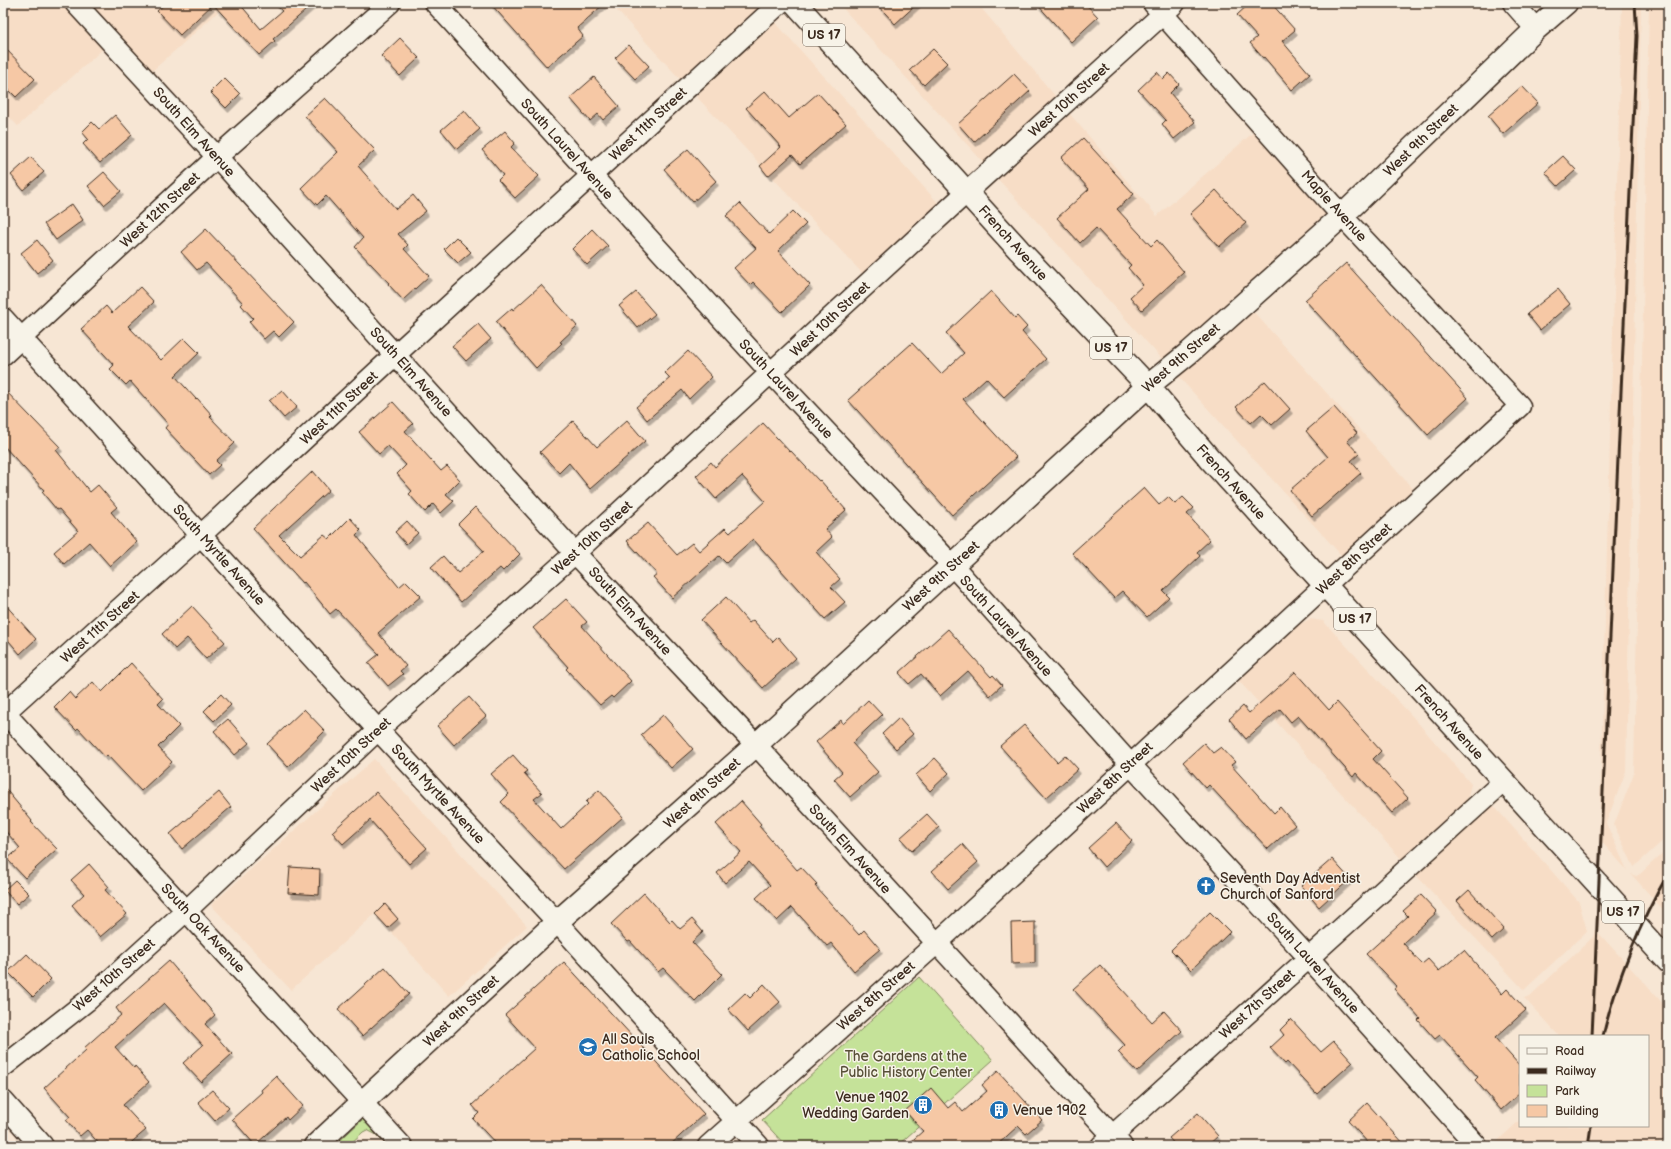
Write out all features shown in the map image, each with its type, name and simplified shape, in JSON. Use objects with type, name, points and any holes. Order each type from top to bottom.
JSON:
[{"type":"street","name":"South Elm Avenue","points":[[75,3],[217,157],[395,356],[575,553],[756,745],[936,944],[1112,1143]]},
{"type":"street","name":"West 12th Street","points":[[3,355],[217,157],[390,3]]},
{"type":"street","name":"South Laurel Avenue","points":[[435,3],[771,374],[953,566],[1130,764],[1308,957],[1477,1146]]},
{"type":"street","name":"West 11th Street","points":[[4,713],[201,536],[780,3]]},
{"type":"street","name":"French Avenue","points":[[795,3],[1074,309],[1148,386],[1210,459],[1668,961]]},
{"type":"street","points":[[1513,3],[1536,29]]},
{"type":"street","name":"West 9th Street","points":[[315,1146],[557,922],[756,745],[1148,386],[1190,352],[1342,216],[1536,29],[1566,3]]},
{"type":"street","name":"West 10th Street","points":[[3,1067],[87,1001],[187,910],[378,730],[771,374],[1164,7]]},
{"type":"street","name":"Maple Avenue","points":[[1164,7],[1342,216],[1520,406]]},
{"type":"street","name":"South Myrtle Avenue","points":[[3,318],[378,730],[557,922],[759,1146]]},
{"type":"street","name":"West 8th Street","points":[[708,1146],[936,944],[1520,406]]},
{"type":"street","name":"South Oak Avenue","points":[[4,713],[187,910],[402,1146]]},
{"type":"street","name":"West 7th Street","points":[[1112,1143],[1308,957],[1504,782]]},
{"type":"street","points":[[3,1102],[42,1146]]},
{"type":"shaded area","points":[[9,3],[63,3],[104,48],[18,126],[3,111],[3,8]]},
{"type":"shaded area","points":[[88,3],[228,3],[151,72]]},
{"type":"shaded area","points":[[610,3],[752,3],[758,9],[681,80]]},
{"type":"shaded area","points":[[838,3],[977,3],[1056,97],[984,163]]},
{"type":"shaded area","points":[[1622,3],[1641,3],[1626,771],[1606,823],[1627,870],[1599,839]]},
{"type":"shaded area","points":[[1649,3],[1668,3],[1668,836],[1634,867],[1614,825],[1634,773]]},
{"type":"shaded area","points":[[775,22],[939,204],[863,274],[695,95]]},
{"type":"shaded area","points":[[1069,113],[1157,216],[1255,131],[1329,214],[1164,361],[997,178]]},
{"type":"shaded area","points":[[1252,310],[1414,490],[1342,556],[1178,376]]},
{"type":"shaded area","points":[[1310,619],[1323,621],[1413,717],[1471,784],[1466,806],[1405,863],[1237,679],[1300,624]]},
{"type":"shaded area","points":[[374,759],[527,926],[449,996],[375,914],[291,990],[211,905]]},
{"type":"shaded area","points":[[1493,805],[1579,902],[1587,931],[1524,990],[1415,874]]},
{"type":"shaded area","points":[[1668,848],[1668,915],[1631,874],[1636,876],[1640,874]]},
{"type":"shaded area","points":[[1595,929],[1668,1009],[1668,1144],[1661,1141],[1653,1146],[1492,1146],[1519,1121],[1519,1127],[1649,1127],[1649,1035],[1558,1035],[1524,998],[1530,996],[1593,937]]},
{"type":"green space","name":"The Gardens at the Public History Center","points":[[919,977],[993,1060],[897,1146],[786,1146],[762,1120]]},
{"type":"green space","points":[[363,1119],[387,1146],[375,1134],[367,1130],[348,1146],[334,1146]]},
{"type":"building","points":[[166,3],[239,3],[261,29],[282,11],[275,3],[314,3],[273,39],[275,41],[259,55],[213,4],[180,35],[157,11]]},
{"type":"building","points":[[490,3],[605,3],[577,28],[583,36],[547,67]]},
{"type":"building","points":[[876,3],[918,3],[895,24]]},
{"type":"building","points":[[1036,3],[1085,3],[1098,17],[1071,42]]},
{"type":"building","points":[[1250,3],[1271,3],[1295,30],[1282,41],[1310,74],[1292,90],[1250,43],[1257,37],[1237,15]]},
{"type":"building","points":[[400,38],[419,58],[400,76],[381,56]]},
{"type":"building","points":[[629,45],[649,66],[635,79],[615,58]]},
{"type":"building","points":[[3,46],[35,79],[16,97],[3,84]]},
{"type":"building","points":[[933,49],[947,63],[924,85],[910,70]]},
{"type":"building","points":[[1157,72],[1163,79],[1169,73],[1179,84],[1170,93],[1195,122],[1174,139],[1162,124],[1166,120],[1138,90]]},
{"type":"building","points":[[1014,74],[1030,91],[974,142],[958,124]]},
{"type":"building","points":[[594,77],[619,106],[603,120],[598,114],[590,121],[570,98]]},
{"type":"building","points":[[224,78],[240,94],[226,108],[210,92]]},
{"type":"building","points":[[1522,86],[1538,103],[1503,134],[1488,116]]},
{"type":"building","points":[[765,91],[789,118],[818,93],[846,124],[800,164],[792,155],[768,176],[760,166],[781,147],[746,108]]},
{"type":"building","points":[[325,98],[375,150],[358,166],[396,209],[413,195],[426,211],[398,234],[408,245],[404,249],[429,276],[403,300],[355,247],[363,238],[326,196],[317,205],[301,188],[338,152],[305,116]]},
{"type":"building","points":[[464,110],[480,129],[457,149],[441,130]]},
{"type":"building","points":[[115,115],[132,135],[100,163],[83,144],[88,139],[82,132],[92,122],[99,129]]},
{"type":"building","points":[[505,131],[515,143],[511,147],[539,176],[515,198],[498,180],[503,175],[482,150]]},
{"type":"building","points":[[1083,138],[1134,194],[1117,209],[1151,246],[1157,240],[1184,272],[1142,310],[1130,297],[1143,285],[1128,268],[1131,265],[1096,228],[1080,243],[1057,218],[1089,189],[1061,158]]},
{"type":"building","points":[[688,149],[716,181],[693,202],[664,169]]},
{"type":"building","points":[[1563,156],[1576,170],[1558,186],[1545,172]]},
{"type":"building","points":[[31,157],[44,172],[23,190],[11,175]]},
{"type":"building","points":[[104,172],[121,191],[104,205],[88,186]]},
{"type":"building","points":[[1216,190],[1246,223],[1219,247],[1190,214]]},
{"type":"building","points":[[740,203],[769,234],[793,211],[806,224],[778,251],[810,285],[782,312],[753,282],[750,285],[734,268],[756,248],[726,216]]},
{"type":"building","points":[[72,204],[83,220],[56,240],[44,224]]},
{"type":"building","points":[[206,229],[294,322],[279,337],[273,331],[264,339],[249,322],[253,318],[241,305],[243,303],[206,263],[197,270],[181,252]]},
{"type":"building","points":[[592,229],[608,246],[587,265],[572,249]]},
{"type":"building","points":[[456,237],[471,252],[458,263],[444,249]]},
{"type":"building","points":[[37,240],[53,260],[37,273],[21,253]]},
{"type":"building","points":[[1346,263],[1468,398],[1428,435],[1305,300]]},
{"type":"building","points":[[541,285],[577,326],[536,368],[496,322],[512,308],[513,310]]},
{"type":"building","points":[[140,287],[154,302],[128,326],[161,360],[184,338],[199,353],[175,376],[196,399],[197,398],[212,415],[210,417],[235,443],[216,461],[220,465],[209,475],[165,428],[168,424],[130,381],[126,385],[110,369],[114,365],[81,329],[106,306],[112,313]]},
{"type":"building","points":[[1558,289],[1570,304],[1540,330],[1527,314]]},
{"type":"building","points":[[991,291],[1015,318],[1017,316],[1027,327],[1022,332],[1046,359],[1004,397],[986,378],[963,399],[1016,457],[952,515],[848,400],[912,343],[941,374],[964,353],[946,333]]},
{"type":"building","points":[[636,292],[655,314],[638,328],[619,306]]},
{"type":"building","points":[[478,324],[491,339],[466,361],[452,346]]},
{"type":"building","points":[[688,351],[712,377],[689,399],[682,390],[647,420],[636,407],[670,378],[665,373]]},
{"type":"building","points":[[1265,381],[1290,409],[1272,425],[1261,414],[1251,423],[1236,407]]},
{"type":"building","points":[[3,388],[60,447],[56,450],[90,492],[98,485],[117,507],[111,512],[137,542],[110,566],[89,542],[64,564],[54,552],[78,531],[59,509],[57,510],[42,492],[44,490],[3,445]]},
{"type":"building","points":[[282,390],[297,407],[284,418],[269,401]]},
{"type":"building","points":[[393,402],[413,424],[405,431],[441,471],[447,466],[460,480],[446,494],[454,501],[441,513],[433,504],[425,512],[409,494],[412,491],[397,474],[406,465],[388,446],[379,454],[359,432]]},
{"type":"building","points":[[1334,407],[1357,433],[1347,441],[1359,454],[1351,461],[1361,473],[1312,516],[1290,490],[1328,457],[1306,431]]},
{"type":"building","points":[[627,420],[645,441],[590,489],[569,463],[559,473],[540,452],[573,421],[597,447]]},
{"type":"building","points":[[763,423],[819,481],[820,480],[846,510],[825,529],[832,537],[816,552],[840,579],[831,587],[845,602],[825,619],[753,539],[726,563],[719,556],[672,598],[653,577],[657,574],[627,541],[648,523],[677,555],[692,543],[699,551],[725,528],[730,533],[765,501],[742,476],[716,499],[696,476],[711,462],[715,467]]},
{"type":"building","points":[[313,471],[329,490],[279,535],[300,556],[324,535],[329,539],[350,518],[361,530],[356,535],[399,587],[406,581],[421,596],[378,633],[406,666],[400,671],[403,674],[388,686],[368,663],[379,654],[336,609],[330,614],[304,582],[303,583],[253,528]]},
{"type":"building","points":[[1144,488],[1159,505],[1168,497],[1175,504],[1183,497],[1194,508],[1187,514],[1210,540],[1197,552],[1200,556],[1163,591],[1169,597],[1147,617],[1122,591],[1114,598],[1072,553]]},
{"type":"building","points":[[475,507],[520,554],[503,571],[500,568],[461,602],[431,567],[443,556],[458,573],[484,551],[458,524]]},
{"type":"building","points":[[407,521],[418,533],[406,544],[395,532]]},
{"type":"building","points":[[726,597],[749,623],[753,620],[773,642],[778,637],[796,658],[763,688],[701,620]]},
{"type":"building","points":[[566,599],[587,622],[582,626],[631,681],[613,698],[611,696],[600,705],[566,669],[568,667],[533,628]]},
{"type":"building","points":[[3,602],[36,639],[20,654],[3,634]]},
{"type":"building","points":[[192,606],[225,642],[206,659],[187,638],[175,649],[162,634]]},
{"type":"building","points":[[948,629],[991,677],[993,675],[1002,685],[990,696],[968,671],[940,696],[921,674],[909,684],[899,673]]},
{"type":"building","points":[[131,663],[163,699],[158,704],[179,726],[158,747],[172,762],[141,791],[107,755],[105,757],[78,728],[76,730],[54,707],[69,692],[75,699],[93,682],[102,692]]},
{"type":"building","points":[[1295,672],[1329,710],[1337,702],[1381,751],[1373,759],[1408,798],[1392,813],[1356,773],[1353,777],[1298,716],[1291,722],[1280,709],[1246,739],[1229,719],[1243,706],[1249,713]]},
{"type":"building","points":[[221,694],[231,705],[214,721],[204,711]]},
{"type":"building","points":[[469,697],[486,716],[454,745],[437,726]]},
{"type":"building","points":[[868,700],[882,715],[852,743],[878,772],[850,797],[834,779],[842,772],[816,742],[841,720],[843,724]]},
{"type":"building","points":[[304,709],[325,731],[288,767],[267,744]]},
{"type":"building","points":[[663,715],[693,749],[671,768],[641,735]]},
{"type":"building","points":[[899,718],[913,734],[896,749],[882,734]]},
{"type":"building","points":[[228,719],[249,743],[235,755],[214,731]]},
{"type":"building","points":[[1024,725],[1057,762],[1065,755],[1078,769],[1046,798],[1000,746]]},
{"type":"building","points":[[1204,743],[1213,753],[1221,747],[1235,762],[1231,765],[1274,813],[1280,807],[1295,825],[1268,849],[1209,785],[1206,788],[1183,762]]},
{"type":"building","points":[[513,755],[527,771],[524,773],[542,793],[534,799],[561,829],[588,804],[586,802],[599,790],[623,817],[564,869],[501,802],[509,794],[491,774]]},
{"type":"building","points":[[935,758],[949,773],[930,791],[916,775]]},
{"type":"building","points":[[3,786],[32,821],[31,822],[57,849],[25,878],[7,859],[20,848],[3,828]]},
{"type":"building","points":[[219,792],[231,807],[182,849],[170,834]]},
{"type":"building","points":[[376,792],[427,848],[409,864],[370,820],[343,844],[332,832]]},
{"type":"building","points":[[741,801],[761,824],[759,826],[797,870],[801,867],[817,884],[815,886],[859,935],[864,930],[880,949],[854,971],[831,943],[827,946],[792,907],[777,921],[756,898],[770,885],[749,862],[725,883],[717,873],[741,852],[716,824]]},
{"type":"building","points":[[927,814],[939,827],[912,851],[900,838]]},
{"type":"building","points":[[1116,823],[1132,841],[1104,867],[1088,848]]},
{"type":"building","points":[[962,844],[978,862],[948,889],[932,871]]},
{"type":"building","points":[[1332,859],[1350,879],[1319,907],[1301,886]]},
{"type":"building","points":[[89,864],[109,887],[105,890],[127,914],[100,937],[72,905],[84,894],[71,880]]},
{"type":"building","points":[[290,867],[320,869],[319,895],[288,893]]},
{"type":"building","points":[[15,880],[29,894],[17,904],[4,890]]},
{"type":"building","points":[[1469,890],[1504,929],[1492,940],[1457,901]]},
{"type":"building","points":[[644,893],[670,922],[672,920],[680,929],[692,919],[703,932],[692,942],[722,974],[695,1001],[663,968],[658,972],[630,941],[628,942],[611,924]]},
{"type":"building","points":[[1421,895],[1437,912],[1403,943],[1422,964],[1428,959],[1439,971],[1464,950],[1502,994],[1507,989],[1526,1010],[1495,1038],[1519,1065],[1519,1094],[1501,1110],[1475,1080],[1478,1077],[1440,1035],[1435,1039],[1418,1020],[1420,1018],[1394,989],[1397,987],[1366,954],[1408,916],[1403,911]]},
{"type":"building","points":[[385,904],[398,919],[388,928],[375,914]]},
{"type":"building","points":[[1210,912],[1230,932],[1191,970],[1171,950]]},
{"type":"building","points":[[1035,922],[1035,963],[1012,964],[1011,923]]},
{"type":"building","points":[[27,954],[51,979],[33,997],[8,972]]},
{"type":"building","points":[[169,961],[215,1015],[205,1024],[232,1054],[201,1082],[183,1063],[203,1045],[164,1003],[115,1047],[149,1082],[123,1105],[146,1130],[127,1146],[101,1146],[87,1130],[80,1136],[66,1120],[70,1117],[44,1088],[86,1050],[84,1048],[121,1015],[116,1008]]},
{"type":"building","name":"All Souls Catholic School","points":[[564,962],[704,1114],[669,1146],[498,1146],[473,1119],[479,1113],[472,1105],[535,1048],[505,1015]]},
{"type":"building","points":[[1100,965],[1152,1022],[1164,1011],[1182,1031],[1137,1072],[1118,1052],[1125,1045],[1073,989]]},
{"type":"building","points":[[385,967],[409,994],[362,1036],[338,1009]]},
{"type":"building","points":[[764,984],[780,1002],[748,1031],[728,1009],[745,993],[750,998]]},
{"type":"building","points":[[1291,1019],[1321,1052],[1334,1041],[1353,1062],[1317,1094],[1287,1062],[1285,1064],[1270,1048],[1284,1035],[1280,1030]]},
{"type":"building","name":"Venue 1902","points":[[998,1071],[1042,1120],[1026,1134],[1018,1126],[996,1146],[906,1146],[923,1131],[905,1111],[931,1088],[948,1108],[955,1102],[963,1112],[987,1091],[982,1085]]},
{"type":"building","points":[[276,1076],[303,1106],[288,1120],[286,1117],[255,1145],[232,1119],[262,1092],[261,1090]]},
{"type":"building","points":[[212,1090],[229,1108],[215,1121],[198,1102]]},
{"type":"building","points":[[1367,1103],[1406,1146],[1371,1146],[1348,1121]]},
{"type":"building","points":[[1198,1113],[1218,1136],[1207,1146],[1176,1146],[1169,1138]]},
{"type":"railway","points":[[1592,1035],[1637,36],[1635,3]]},
{"type":"railway","points":[[1603,1035],[1608,1016],[1630,953],[1648,912],[1668,874]]},
{"type":"railway","points":[[1588,1146],[1591,1127]]},
{"type":"place","name":"Seventh Day Adventist Church of Sanford","points":[[1206,886]]},
{"type":"place","name":"All Souls Catholic School","points":[[588,1047]]},
{"type":"place","name":"Venue 1902 Wedding Garden","points":[[923,1105]]},
{"type":"place","name":"Venue 1902","points":[[999,1110]]}]
